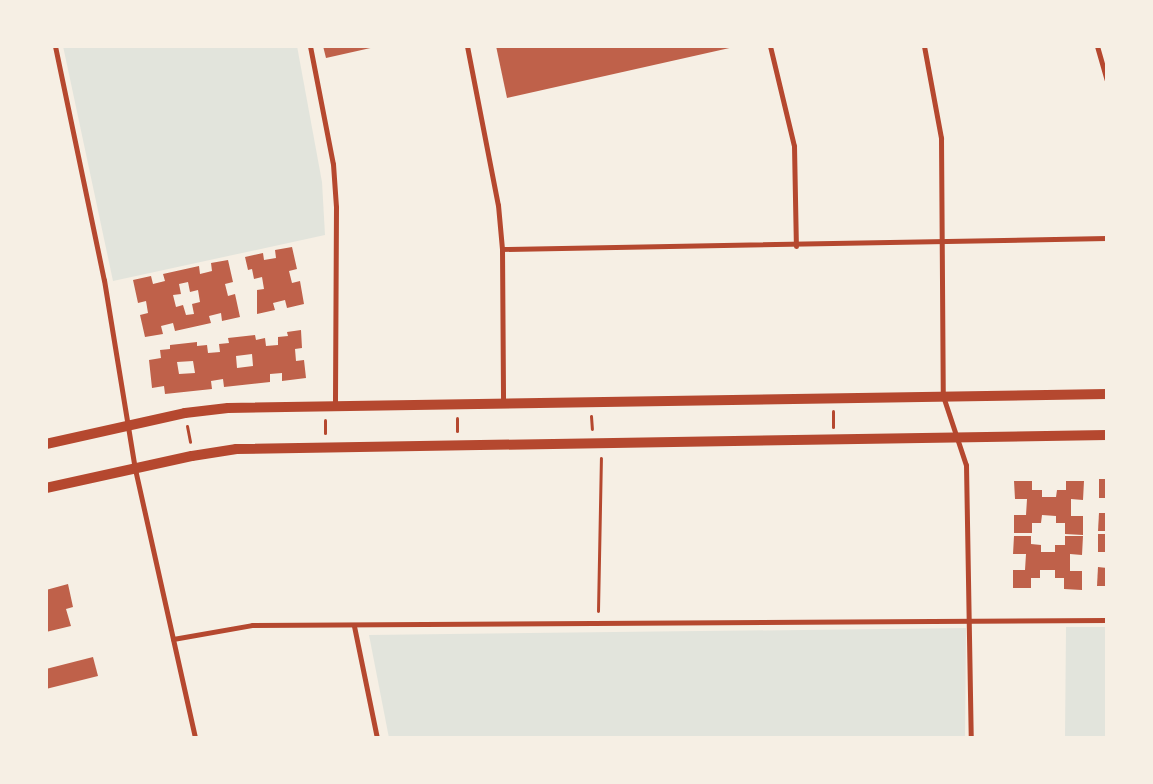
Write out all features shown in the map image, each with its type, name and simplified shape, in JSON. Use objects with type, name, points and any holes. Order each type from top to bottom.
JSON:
[{"type":"main road","points":[[46,444],[185,413],[228,408],[1107,394]]},
{"type":"main road","points":[[46,488],[192,456],[236,450],[1107,435]]},
{"type":"street","points":[[55,46],[104,280],[129,425],[134,469],[195,738]]},
{"type":"street","points":[[310,46],[333,164],[336,207],[330,406]]},
{"type":"street","points":[[467,46],[488,145],[502,249],[503,404]]},
{"type":"street","points":[[770,46],[794,146],[796,246]]},
{"type":"street","points":[[924,46],[937,102],[941,138],[944,242],[943,396],[966,465],[971,621],[970,738]]},
{"type":"street","points":[[1097,46],[1107,80]]},
{"type":"street","points":[[502,249],[796,246],[1107,238]]},
{"type":"street","points":[[173,639],[252,625],[354,626],[1107,620]]},
{"type":"street","points":[[354,626],[377,738]]},
{"type":"path","points":[[832,398],[834,439]]},
{"type":"path","points":[[591,402],[597,443],[598,624]]},
{"type":"path","points":[[457,405],[457,446]]},
{"type":"path","points":[[325,448],[330,406]]},
{"type":"path","points":[[185,413],[192,456]]},
{"type":"shaded area","points":[[63,46],[297,46],[322,182],[325,235],[113,281]]},
{"type":"shaded area","points":[[1066,627],[1107,627],[1107,738],[1065,738]]},
{"type":"shaded area","points":[[966,628],[965,738],[389,738],[369,635]]},
{"type":"building","points":[[323,46],[375,46],[375,47],[326,58]]},
{"type":"building","points":[[496,46],[734,46],[734,47],[507,98]]},
{"type":"building","points":[[292,247],[297,269],[289,271],[292,283],[300,281],[304,304],[287,308],[285,300],[273,303],[275,310],[257,314],[257,290],[264,289],[262,277],[254,279],[252,269],[248,270],[245,257],[263,253],[264,260],[276,258],[275,250]]},
{"type":"building","points":[[228,260],[233,282],[225,284],[228,296],[235,294],[240,317],[222,321],[221,313],[209,316],[211,323],[175,331],[173,323],[161,326],[163,334],[145,337],[140,315],[148,313],[146,301],[138,303],[133,280],[151,276],[153,284],[165,281],[163,274],[199,266],[200,274],[212,271],[211,263]],"holes":[[[188,282],[190,292],[198,290],[200,302],[192,304],[194,314],[186,315],[183,305],[176,307],[173,295],[181,294],[179,284]]]},
{"type":"building","points":[[301,330],[302,348],[295,349],[296,361],[304,360],[306,378],[282,381],[282,373],[270,374],[270,382],[224,387],[223,379],[211,381],[212,389],[165,394],[164,386],[152,388],[149,360],[161,358],[160,350],[170,349],[170,345],[197,342],[197,346],[207,345],[208,353],[220,352],[219,344],[229,343],[228,338],[255,335],[256,340],[265,338],[266,346],[278,345],[278,337],[288,336],[287,332]],"holes":[[[252,354],[253,366],[237,368],[236,356]],[[193,361],[195,373],[179,374],[177,362]]]},
{"type":"building","points":[[1099,479],[1107,479],[1107,498],[1099,498]]},
{"type":"building","points":[[1014,481],[1032,481],[1032,490],[1042,490],[1042,497],[1056,497],[1057,490],[1066,490],[1066,481],[1084,481],[1083,500],[1071,499],[1071,516],[1083,516],[1083,535],[1065,534],[1065,523],[1056,523],[1056,516],[1042,515],[1041,523],[1032,523],[1032,533],[1014,533],[1014,515],[1026,515],[1027,499],[1015,499]]},
{"type":"building","points":[[1099,513],[1107,513],[1107,531],[1098,531]]},
{"type":"building","points":[[1098,534],[1107,534],[1107,552],[1098,552]]},
{"type":"building","points":[[1014,536],[1031,536],[1031,544],[1041,545],[1041,552],[1055,552],[1055,545],[1065,545],[1065,536],[1083,536],[1082,555],[1070,554],[1070,571],[1082,571],[1082,590],[1064,589],[1064,578],[1055,578],[1055,570],[1040,570],[1040,578],[1031,578],[1031,588],[1013,588],[1013,570],[1025,570],[1026,554],[1013,554]]},
{"type":"building","points":[[1098,567],[1107,568],[1107,586],[1097,586]]},
{"type":"building","points":[[68,584],[73,607],[66,609],[71,626],[46,632],[46,590]]},
{"type":"building","points":[[93,657],[98,676],[46,689],[46,669]]}]
